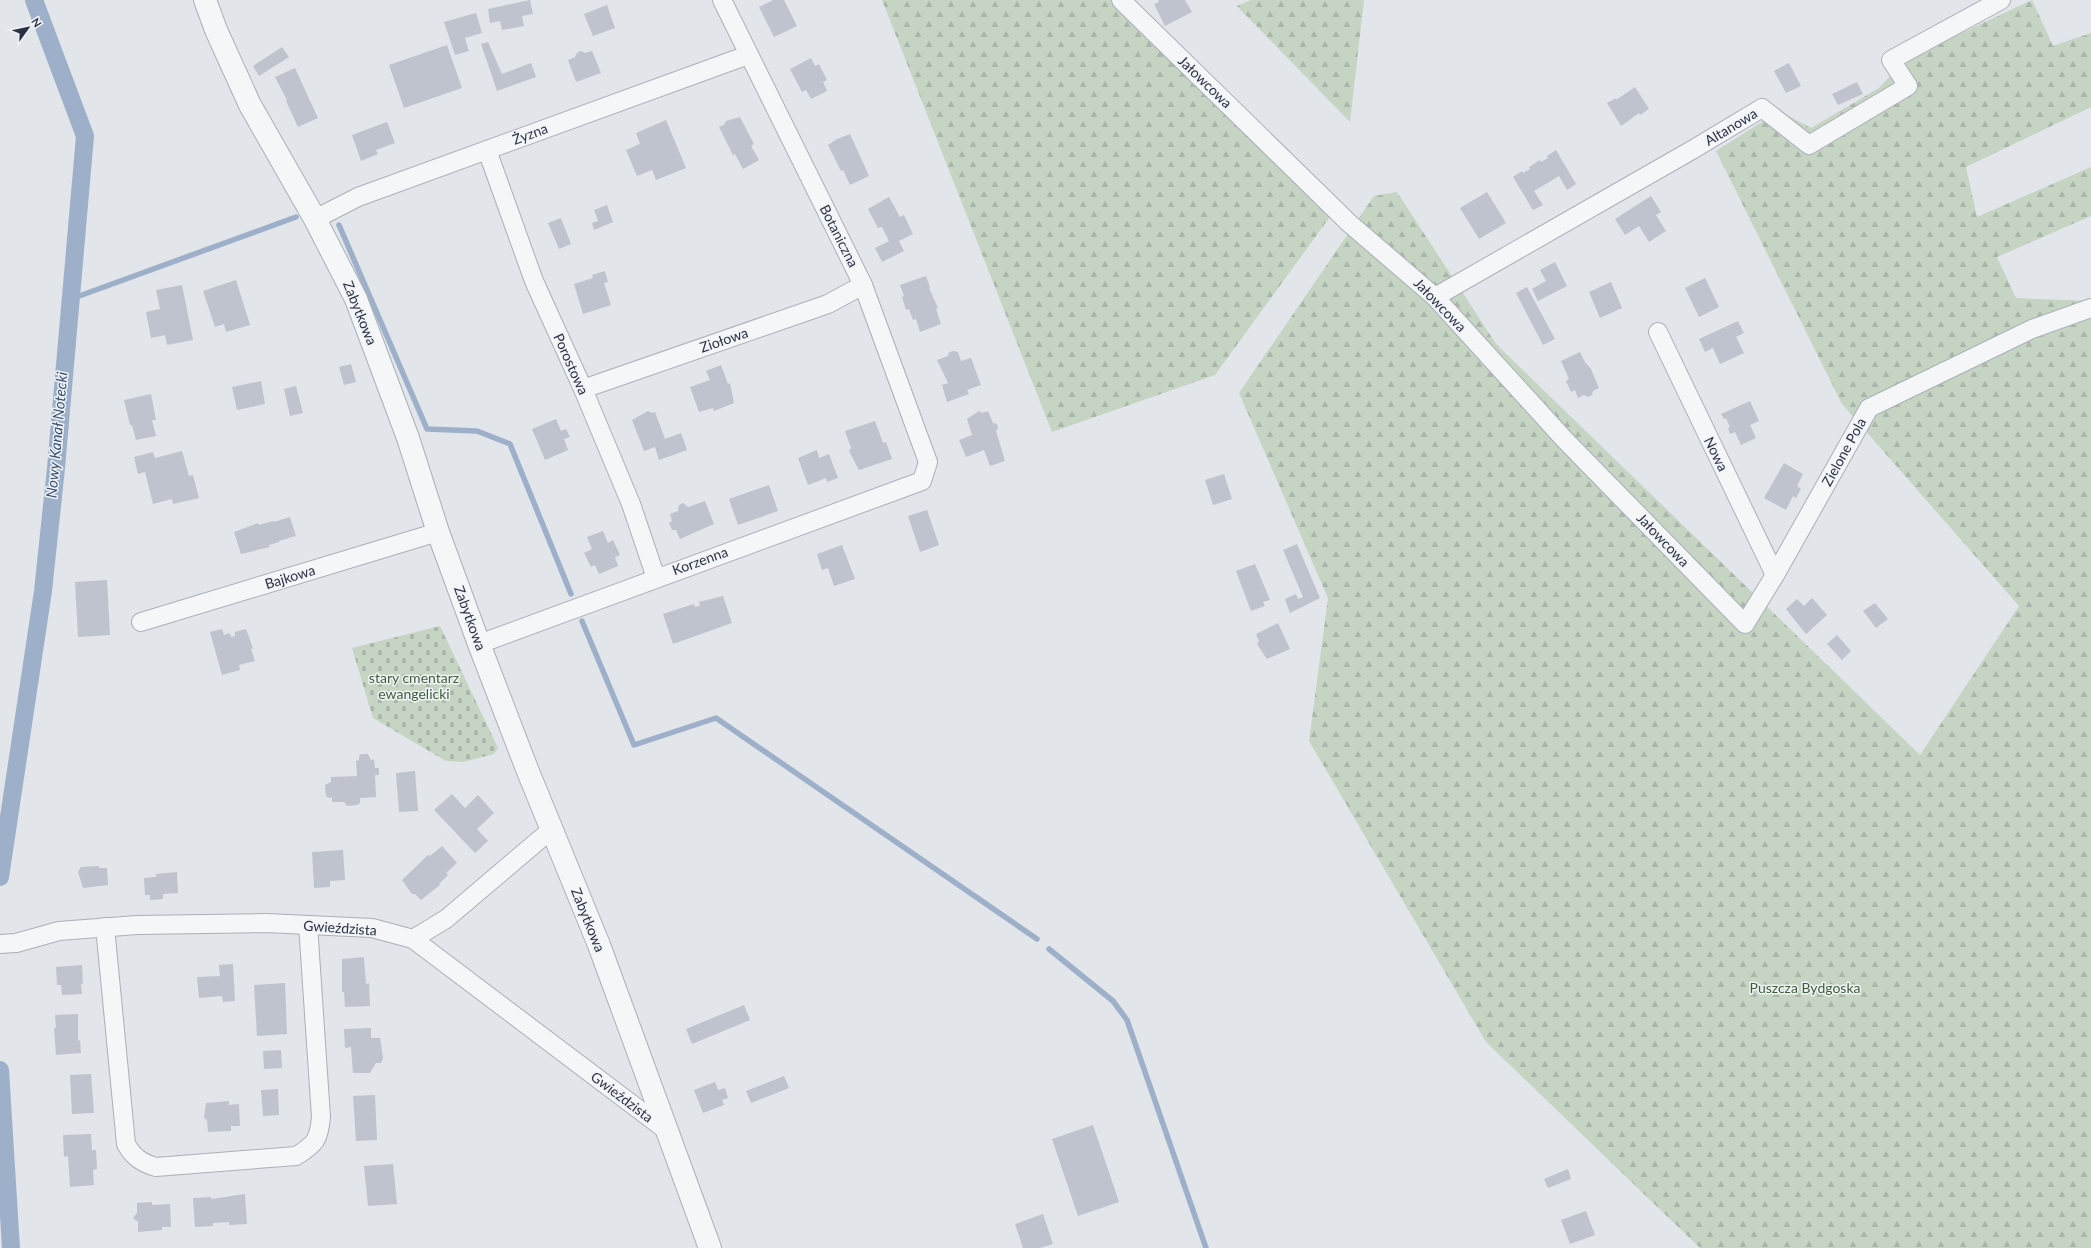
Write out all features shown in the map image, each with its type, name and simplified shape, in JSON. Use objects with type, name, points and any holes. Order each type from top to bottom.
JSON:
[{"type":"street","name":"Zabytkowa","points":[[205,0],[216,30],[250,105],[315,219],[356,299],[408,438],[438,532],[479,644],[599,945],[710,1248]]},
{"type":"street","name":"Botaniczna","points":[[722,0],[863,285],[928,462],[922,481]]},
{"type":"street","name":"Jałowcowa","points":[[1122,0],[1349,223],[1435,297],[1564,439],[1745,624]]},
{"type":"street","name":"Altanowa","points":[[1435,297],[1685,154],[1762,108],[1809,145],[1908,86],[1891,60],[2001,0]]},
{"type":"street","name":"Żyzna","points":[[315,219],[358,196],[748,55]]},
{"type":"street","name":"Porostowa","points":[[487,150],[534,281],[583,389],[632,504],[656,578]]},
{"type":"street","name":"Ziołowa","points":[[583,389],[828,304],[863,285]]},
{"type":"street","name":"Zielone Pola","points":[[1745,624],[1775,575],[1869,408],[2032,329],[2091,308]]},
{"type":"street","name":"Nowa","points":[[1658,332],[1775,575]]},
{"type":"street","name":"Korzenna","points":[[479,644],[922,481]]},
{"type":"street","name":"Bajkowa","points":[[141,622],[438,532]]},
{"type":"street","points":[[413,939],[446,919],[552,829]]},
{"type":"street","name":"Gwieździsta","points":[[0,944],[16,943],[59,931],[105,927],[266,923],[372,928],[413,939],[666,1130]]},
{"type":"street","points":[[105,927],[126,1144],[132,1154],[148,1165],[156,1167],[296,1156],[315,1143],[319,1134],[321,1117],[308,925]]},
{"type":"green space","points":[[882,0],[1121,0],[1332,214],[1215,375],[1052,432]]},
{"type":"green space","points":[[1251,0],[1364,0],[1350,122],[1237,6]]},
{"type":"green space","name":"Puszcza Bydgoska","points":[[2032,0],[2053,46],[2091,33],[2091,107],[1966,167],[1977,217],[2091,167],[2091,216],[1997,257],[2016,298],[2091,301],[2091,1248],[1700,1248],[1486,1042],[1309,741],[1328,598],[1239,393],[1374,196],[1397,192],[1496,344],[1920,755],[2019,606],[1842,404],[1716,151],[1779,111],[1811,128],[1879,88],[1906,59]]},
{"type":"green space","name":"stary cmentarz ewangelicki","points":[[440,626],[498,748],[494,754],[463,762],[446,761],[373,718],[352,648]]},
{"type":"building","points":[[530,0],[533,14],[522,16],[524,26],[502,30],[500,21],[490,23],[488,9]]},
{"type":"building","points":[[773,0],[784,0],[797,26],[774,37],[759,7]]},
{"type":"building","points":[[1158,0],[1185,0],[1192,12],[1165,26],[1154,4],[1159,2]]},
{"type":"building","points":[[607,5],[615,28],[593,36],[584,14]]},
{"type":"building","points":[[476,13],[482,33],[465,38],[469,51],[455,55],[444,22]]},
{"type":"building","points":[[488,42],[502,74],[531,63],[536,77],[497,91],[481,44]]},
{"type":"building","points":[[447,45],[462,88],[404,108],[389,65]]},
{"type":"building","points":[[282,47],[289,57],[259,76],[253,66]]},
{"type":"building","points":[[581,51],[585,53],[592,51],[601,73],[576,82],[568,60],[575,57],[577,53]]},
{"type":"building","points":[[811,58],[815,66],[819,64],[827,80],[823,82],[827,91],[811,99],[806,90],[802,92],[790,69]]},
{"type":"building","points":[[1789,63],[1801,86],[1786,93],[1774,71]]},
{"type":"building","points":[[295,68],[318,118],[298,127],[286,101],[287,100],[275,77]]},
{"type":"building","points":[[1857,82],[1863,94],[1838,105],[1832,94]]},
{"type":"building","points":[[1635,87],[1649,109],[1640,115],[1639,113],[1621,126],[1607,103],[1616,98],[1616,100]]},
{"type":"building","points":[[740,117],[754,144],[751,146],[759,160],[743,169],[735,154],[733,155],[719,127],[724,125],[726,121]]},
{"type":"building","points":[[666,120],[686,168],[656,180],[652,170],[637,176],[626,150],[640,144],[636,133]]},
{"type":"building","points":[[387,122],[395,143],[376,150],[378,154],[361,161],[352,135]]},
{"type":"building","points":[[850,134],[869,176],[850,185],[828,145],[837,139]]},
{"type":"building","points":[[1556,150],[1576,184],[1567,190],[1559,176],[1534,191],[1543,205],[1533,210],[1513,177],[1522,171],[1523,173],[1530,169],[1529,167],[1540,160],[1541,162],[1548,158],[1547,156]]},
{"type":"building","points":[[1487,192],[1506,223],[1479,239],[1460,208]]},
{"type":"building","points":[[1651,196],[1661,212],[1656,215],[1666,231],[1649,242],[1639,226],[1625,235],[1615,219]]},
{"type":"building","points":[[889,197],[900,217],[904,215],[913,234],[899,241],[904,251],[882,262],[875,248],[889,241],[882,227],[878,228],[868,209]]},
{"type":"building","points":[[607,205],[613,222],[594,230],[592,223],[598,221],[594,210]]},
{"type":"building","points":[[561,218],[571,244],[559,249],[548,223]]},
{"type":"building","points":[[1555,262],[1567,286],[1538,301],[1532,289],[1546,281],[1540,270]]},
{"type":"building","points":[[605,271],[608,282],[604,283],[611,305],[583,314],[574,284],[593,278],[592,275]]},
{"type":"building","points":[[926,276],[930,287],[929,288],[938,308],[936,309],[941,324],[920,332],[916,319],[913,320],[909,309],[906,310],[902,297],[904,296],[900,285]]},
{"type":"building","points":[[1705,278],[1719,307],[1699,317],[1685,288]]},
{"type":"building","points":[[236,280],[250,325],[226,332],[224,324],[215,327],[203,291]]},
{"type":"building","points":[[1611,282],[1622,308],[1600,318],[1589,292]]},
{"type":"building","points":[[182,285],[193,340],[167,345],[165,335],[151,338],[146,312],[160,309],[156,290]]},
{"type":"building","points":[[1527,287],[1555,339],[1543,345],[1516,293]]},
{"type":"building","points":[[1738,321],[1744,333],[1736,337],[1744,353],[1720,364],[1713,348],[1705,352],[1699,339]]},
{"type":"building","points":[[949,352],[958,352],[961,361],[971,358],[981,385],[967,390],[969,394],[947,402],[942,385],[948,383],[937,360],[948,356]]},
{"type":"building","points":[[1580,352],[1585,362],[1591,369],[1599,388],[1593,391],[1592,395],[1588,397],[1584,395],[1578,398],[1575,390],[1571,392],[1566,381],[1569,379],[1561,361]]},
{"type":"building","points":[[351,364],[356,382],[344,385],[339,367]]},
{"type":"building","points":[[721,365],[728,384],[730,383],[734,403],[714,411],[713,408],[699,412],[690,387],[710,380],[706,371]]},
{"type":"building","points":[[261,381],[265,404],[237,410],[232,387]]},
{"type":"building","points":[[296,386],[303,413],[290,416],[284,389]]},
{"type":"building","points":[[151,394],[156,420],[152,420],[156,436],[136,440],[132,425],[130,425],[124,400]]},
{"type":"building","points":[[1750,401],[1759,421],[1750,425],[1756,438],[1741,445],[1735,432],[1730,434],[1728,428],[1730,427],[1726,418],[1724,419],[1721,414]]},
{"type":"building","points":[[648,411],[652,413],[655,412],[665,439],[681,433],[687,450],[659,460],[655,447],[644,451],[632,420]]},
{"type":"building","points":[[979,411],[982,413],[988,411],[993,423],[997,424],[998,428],[996,431],[1005,461],[990,466],[984,450],[966,457],[959,440],[972,435],[967,419]]},
{"type":"building","points":[[556,419],[561,431],[566,429],[570,437],[564,439],[568,450],[545,460],[532,429]]},
{"type":"building","points":[[875,421],[883,443],[886,442],[892,459],[859,470],[849,451],[851,448],[845,431]]},
{"type":"building","points":[[817,450],[819,458],[829,454],[838,478],[827,482],[826,478],[808,485],[798,458]]},
{"type":"building","points":[[182,451],[189,476],[193,475],[199,498],[173,504],[172,499],[153,504],[145,472],[138,474],[134,457],[153,452],[155,458]]},
{"type":"building","points":[[1784,463],[1803,474],[1797,486],[1801,489],[1796,498],[1793,496],[1786,510],[1764,498]]},
{"type":"building","points":[[1224,474],[1232,499],[1213,505],[1205,480]]},
{"type":"building","points":[[769,485],[778,511],[738,525],[729,499]]},
{"type":"building","points":[[705,501],[714,524],[680,539],[676,530],[672,530],[669,523],[672,521],[670,514],[678,511],[679,505],[683,503],[688,507]]},
{"type":"building","points":[[927,510],[939,545],[920,552],[908,516]]},
{"type":"building","points":[[290,517],[296,536],[269,545],[270,547],[241,554],[234,532],[258,523],[259,525]]},
{"type":"building","points":[[603,531],[608,543],[613,540],[620,555],[615,557],[618,566],[599,574],[595,565],[591,567],[584,553],[592,549],[587,537]]},
{"type":"building","points":[[1297,544],[1320,598],[1290,613],[1285,599],[1296,594],[1298,599],[1303,597],[1283,550]]},
{"type":"building","points":[[842,545],[855,579],[834,586],[828,568],[822,570],[817,554]]},
{"type":"building","points":[[1255,564],[1270,600],[1263,602],[1265,606],[1251,611],[1236,571]]},
{"type":"building","points":[[107,580],[110,635],[78,637],[75,582]]},
{"type":"building","points":[[723,596],[732,623],[673,644],[663,614],[694,604],[695,607],[700,606],[699,602]]},
{"type":"building","points":[[1812,598],[1827,615],[1806,634],[1786,609],[1797,599],[1804,606]]},
{"type":"building","points":[[1875,603],[1888,619],[1876,628],[1863,611]]},
{"type":"building","points":[[1278,623],[1290,649],[1267,659],[1257,644],[1259,641],[1256,634]]},
{"type":"building","points":[[222,629],[224,635],[230,633],[231,637],[235,636],[235,632],[246,629],[253,648],[251,649],[255,661],[239,665],[240,670],[222,675],[210,632]]},
{"type":"building","points":[[1837,635],[1851,651],[1842,660],[1827,644]]},
{"type":"building","points":[[361,754],[368,754],[371,760],[374,759],[375,768],[379,768],[379,775],[375,775],[376,797],[360,798],[360,803],[357,805],[347,806],[344,802],[332,802],[332,797],[329,798],[326,796],[325,785],[331,782],[331,777],[357,776],[356,761],[359,760],[359,756]]},
{"type":"building","points":[[415,771],[418,811],[399,812],[396,773]]},
{"type":"building","points":[[452,794],[465,808],[478,795],[494,813],[477,829],[488,841],[475,853],[434,810]]},
{"type":"building","points":[[442,846],[457,863],[446,873],[448,875],[439,884],[440,885],[421,900],[415,894],[412,894],[402,880],[428,855],[430,856]]},
{"type":"building","points":[[343,850],[345,880],[330,881],[330,887],[314,888],[312,852]]},
{"type":"building","points":[[99,866],[99,868],[107,868],[108,885],[83,888],[78,872],[81,867]]},
{"type":"building","points":[[177,872],[178,893],[163,894],[163,899],[150,900],[150,895],[145,895],[144,878],[156,877],[156,874]]},
{"type":"building","points":[[364,957],[366,984],[369,983],[370,1006],[345,1007],[344,992],[342,992],[342,959]]},
{"type":"building","points":[[233,964],[235,1001],[223,1002],[222,996],[199,998],[197,977],[220,976],[219,965]]},
{"type":"building","points":[[82,965],[82,994],[62,995],[61,985],[57,985],[56,967]]},
{"type":"building","points":[[285,983],[287,1034],[257,1036],[254,985]]},
{"type":"building","points":[[744,1005],[750,1020],[692,1044],[686,1029]]},
{"type":"building","points":[[78,1014],[78,1041],[80,1040],[81,1053],[56,1055],[54,1028],[56,1028],[55,1015]]},
{"type":"building","points":[[371,1028],[371,1038],[380,1038],[383,1058],[381,1063],[376,1063],[370,1073],[353,1073],[351,1047],[345,1048],[344,1029]]},
{"type":"building","points":[[281,1050],[282,1068],[264,1069],[263,1051]]},
{"type":"building","points":[[91,1074],[94,1113],[72,1114],[70,1075]]},
{"type":"building","points":[[784,1076],[789,1088],[751,1103],[746,1091]]},
{"type":"building","points":[[715,1082],[718,1090],[725,1088],[728,1098],[722,1100],[724,1105],[703,1113],[694,1090]]},
{"type":"building","points":[[278,1089],[279,1115],[263,1116],[261,1090]]},
{"type":"building","points":[[375,1095],[377,1140],[356,1141],[353,1096]]},
{"type":"building","points":[[229,1101],[229,1105],[239,1104],[240,1126],[231,1126],[231,1131],[208,1132],[207,1120],[204,1118],[206,1103]]},
{"type":"building","points":[[1093,1125],[1119,1202],[1078,1216],[1052,1139]]},
{"type":"building","points":[[91,1134],[92,1150],[96,1150],[97,1169],[93,1170],[94,1185],[70,1187],[68,1156],[64,1157],[63,1135]]},
{"type":"building","points":[[393,1164],[397,1204],[368,1206],[364,1166]]},
{"type":"building","points":[[1568,1169],[1571,1179],[1548,1188],[1544,1179]]},
{"type":"building","points":[[245,1194],[247,1224],[229,1225],[229,1222],[213,1223],[213,1226],[195,1227],[193,1198],[211,1197],[211,1199]]},
{"type":"building","points":[[152,1202],[152,1205],[170,1204],[171,1227],[162,1227],[162,1230],[138,1232],[138,1222],[133,1218],[137,1213],[137,1203]]},
{"type":"building","points":[[1586,1211],[1595,1235],[1570,1244],[1561,1220]]},
{"type":"building","points":[[1043,1214],[1053,1244],[1040,1248],[1023,1248],[1015,1224]]},
{"type":"waterway","name":"Nowy Kanał Notecki","points":[[0,877],[43,591],[56,468],[85,136],[34,0]]},
{"type":"waterway","points":[[71,299],[296,217]]},
{"type":"waterway","points":[[339,225],[427,429],[477,431],[510,444],[571,594]]},
{"type":"waterway","points":[[582,621],[634,745],[716,718],[1037,939]]},
{"type":"waterway","points":[[1049,949],[1113,1001],[1127,1020],[1206,1248]]},
{"type":"waterway","name":"Nowy Kanał Notecki","points":[[0,1070],[11,1248]]}]
